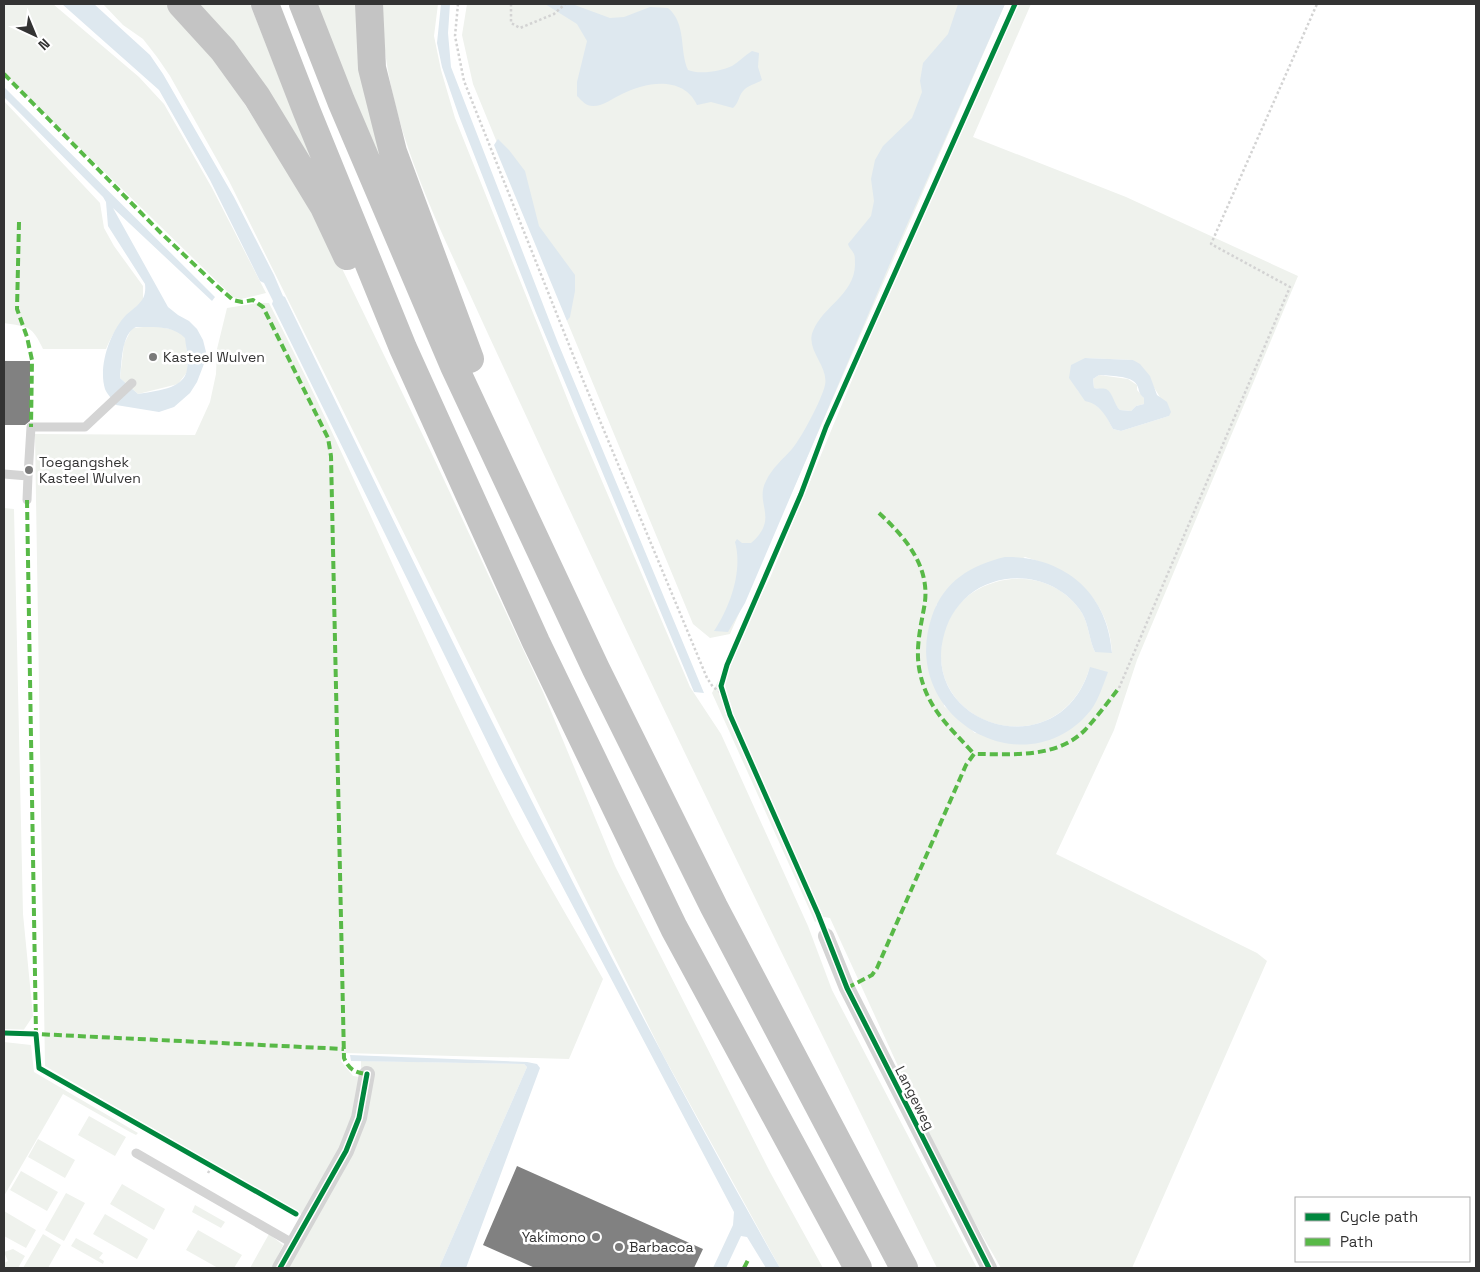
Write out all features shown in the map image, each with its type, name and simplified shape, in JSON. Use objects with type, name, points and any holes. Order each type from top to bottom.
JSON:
[{"type":"highway","points":[[181,4],[224,50],[257,97],[324,207],[492,586],[536,642]]},
{"type":"highway","points":[[266,4],[307,112],[403,348],[536,642],[674,928],[858,1268]]},
{"type":"highway","points":[[303,4],[341,101],[454,366],[491,441],[596,669],[714,907],[904,1268]]},
{"type":"highway","points":[[369,4],[372,68],[393,152],[471,361],[491,441]]},
{"type":"street","name":"Langeweg","points":[[826,936],[848,988],[989,1268]]},
{"type":"street","points":[[280,1268],[338,1167],[354,1134],[363,1100],[367,1074]]},
{"type":"lane","points":[[27,500],[30,427],[85,426],[132,383]]},
{"type":"lane","points":[[4,474],[28,476]]},
{"type":"lane","points":[[136,1153],[294,1244]]},
{"type":"path","points":[[458,4],[455,36],[464,81],[583,380],[707,678],[713,687],[723,694]]},
{"type":"path","points":[[511,4],[511,23],[520,28],[554,14],[565,4]]},
{"type":"path","points":[[1119,688],[1290,286],[1210,244],[1317,4]]},
{"type":"path","points":[[721,686],[725,701]]},
{"type":"path","points":[[203,1161],[220,1171]]},
{"type":"path","points":[[208,1173],[212,1166]]},
{"type":"shaded area","points":[[4,4],[53,4],[139,77],[164,104],[212,188],[266,293],[241,299],[233,297],[4,74]]},
{"type":"shaded area","points":[[62,4],[94,4],[150,55],[163,74],[234,197],[285,297],[464,665],[586,908],[649,1029],[780,1268],[766,1268],[747,1237],[741,1236],[726,1268],[713,1268],[733,1225],[734,1212],[499,766],[272,304],[273,301],[264,283],[260,281],[210,180],[159,90]]},
{"type":"shaded area","points":[[103,4],[169,4],[217,61],[318,219],[431,452],[543,692],[615,866],[770,1172],[823,1268],[780,1268],[663,1055],[229,181],[170,76],[157,57],[143,39],[123,25]]},
{"type":"shaded area","points":[[197,4],[250,4],[320,181]]},
{"type":"shaded area","points":[[314,4],[356,4],[363,69],[415,244]]},
{"type":"shaded area","points":[[382,4],[438,4],[434,36],[441,70],[455,118],[575,418],[690,687],[721,734],[808,926],[832,990],[977,1268],[937,1268],[736,859],[588,550],[451,254],[422,185],[409,150],[389,78]]},
{"type":"shaded area","points":[[441,4],[450,4],[448,33],[451,67],[558,343],[704,693],[694,692],[536,313],[459,116],[442,67],[437,43]]},
{"type":"shaded area","points":[[467,4],[1005,4],[730,634],[710,638],[693,624],[567,321],[569,318],[473,84],[462,35]]},
{"type":"shaded area","points":[[545,4],[572,4],[610,18],[624,17],[650,7],[668,8],[678,22],[688,70],[710,72],[722,69],[732,66],[752,51],[759,53],[758,67],[762,80],[745,89],[733,108],[711,102],[697,105],[683,89],[674,85],[664,84],[642,86],[601,105],[588,105],[577,96],[577,82],[587,41],[577,24]]},
{"type":"shaded area","points":[[958,4],[1005,4],[894,254],[745,603],[728,632],[714,631],[725,611],[734,588],[737,565],[735,542],[737,539],[742,543],[751,543],[764,526],[763,489],[768,476],[801,436],[823,391],[825,385],[824,371],[814,351],[811,338],[818,322],[844,292],[853,275],[855,256],[848,244],[871,216],[874,201],[871,179],[875,160],[883,146],[912,118],[922,92],[920,81],[923,63],[948,34]]},
{"type":"shaded area","points":[[1015,4],[1031,4],[973,137],[1126,197],[1298,276],[1137,660],[1114,730],[1056,854],[1257,953],[1267,961],[1132,1268],[1001,1268],[970,1214],[931,1138],[830,918],[824,917],[815,922],[712,693],[770,578],[869,339]],"holes":[[[1085,358],[1133,360],[1153,386],[1169,416],[1121,431],[1113,429],[1104,412],[1078,391],[1075,383]],[[1025,557],[1058,570],[1073,579],[1096,602],[1104,617],[1112,652],[1095,652],[1082,613],[1072,600],[1060,590],[1046,584],[1032,580],[1016,579],[986,585],[972,593],[958,606],[947,623],[943,636],[942,668],[953,694],[972,713],[997,724],[1025,726],[1051,718],[1074,698],[1090,667],[1073,727],[975,733],[944,706],[936,605]]]},
{"type":"shaded area","points":[[4,87],[215,297],[212,301],[113,208],[168,307],[189,321],[197,329],[203,340],[207,356],[197,382],[190,393],[174,407],[159,412],[116,405],[106,391],[103,370],[110,340],[120,322],[143,299],[145,284],[108,226],[106,202],[103,197],[4,97]],"holes":[[[136,327],[169,329],[185,338],[188,365],[185,376],[181,381],[167,388],[138,394],[120,378],[125,342],[127,336]]]},
{"type":"shaded area","points":[[4,101],[100,203],[104,228],[114,246],[143,286],[143,301],[121,323],[106,349],[43,349],[36,335],[28,328],[4,323]]},
{"type":"shaded area","points":[[498,139],[525,171],[539,226],[575,275],[575,291],[570,317],[567,321],[494,145]]},
{"type":"shaded area","points":[[269,303],[332,432],[482,757],[514,821],[603,979],[569,1059],[344,1053],[341,1061],[353,1076],[360,1077],[357,1097],[345,1140],[303,1215],[45,1066],[35,434],[195,435],[210,402],[216,374],[217,349],[227,308]]},
{"type":"shaded area","points":[[155,326],[179,331],[186,338],[188,371],[178,384],[138,394],[120,378],[124,344],[132,328]]},
{"type":"shaded area","points":[[1085,358],[1133,360],[1140,364],[1150,376],[1157,395],[1167,402],[1171,412],[1169,416],[1121,431],[1113,429],[1102,411],[1095,405],[1085,401],[1069,378],[1071,365]],"holes":[[[1099,375],[1130,379],[1137,385],[1144,398],[1144,404],[1136,406],[1131,411],[1120,410],[1108,391],[1094,388],[1093,379]]]},
{"type":"shaded area","points":[[1099,375],[1128,379],[1137,385],[1137,390],[1144,398],[1144,404],[1136,406],[1131,411],[1120,410],[1110,393],[1094,388],[1093,379]]},
{"type":"shaded area","points":[[4,508],[14,509],[23,914],[33,1016],[23,1031],[4,1029]]},
{"type":"shaded area","points":[[1005,557],[1026,558],[1046,563],[1064,571],[1079,582],[1092,596],[1102,613],[1109,632],[1112,653],[1095,652],[1086,622],[1072,600],[1059,590],[1045,583],[1030,579],[1014,578],[983,586],[969,595],[952,615],[943,639],[942,670],[953,695],[973,714],[998,724],[1025,726],[1052,718],[1075,698],[1090,667],[1108,672],[1099,697],[1091,710],[1064,733],[1034,744],[1003,742],[974,731],[950,711],[933,685],[926,652],[932,616],[937,604],[951,584],[970,570]]},
{"type":"shaded area","points":[[4,1042],[31,1045],[34,1072],[138,1133],[136,1135],[130,1132],[63,1094],[4,1196]]},
{"type":"shaded area","points":[[350,1055],[527,1062],[537,1064],[540,1068],[466,1268],[439,1268],[527,1067],[524,1064],[351,1061]]},
{"type":"shaded area","points":[[361,1061],[524,1064],[527,1067],[439,1268],[286,1268],[318,1214],[372,1069],[361,1069]]},
{"type":"shaded area","points":[[89,1116],[126,1137],[115,1156],[78,1135]]},
{"type":"shaded area","points":[[38,1139],[75,1160],[65,1178],[28,1157]]},
{"type":"shaded area","points":[[21,1171],[58,1192],[47,1211],[10,1190]]},
{"type":"shaded area","points":[[122,1184],[165,1209],[154,1230],[110,1204]]},
{"type":"shaded area","points":[[66,1193],[85,1203],[64,1241],[45,1230]]},
{"type":"shaded area","points":[[195,1205],[225,1222],[221,1228],[192,1212]]},
{"type":"shaded area","points":[[4,1211],[36,1230],[26,1248],[4,1236]]},
{"type":"shaded area","points":[[105,1214],[148,1239],[137,1259],[93,1234]]},
{"type":"shaded area","points":[[198,1230],[242,1255],[234,1268],[218,1268],[186,1250]]},
{"type":"shaded area","points":[[43,1234],[61,1245],[48,1268],[23,1268]]},
{"type":"shaded area","points":[[269,1234],[283,1245],[272,1268],[250,1268]]},
{"type":"shaded area","points":[[76,1238],[103,1253],[99,1258],[104,1261],[103,1264],[71,1246]]},
{"type":"shaded area","points":[[13,1249],[25,1256],[18,1268],[4,1268],[4,1263],[8,1261],[4,1252]]},
{"type":"building","points":[[4,361],[30,361],[30,421],[25,425],[4,425]]},
{"type":"building","points":[[517,1166],[703,1249],[694,1268],[535,1268],[483,1245]]},
{"type":"marked path","points":[[4,74],[161,233],[217,286],[233,300],[242,302],[253,300],[263,307],[328,438],[331,456],[344,1058],[353,1070],[367,1074]]},
{"type":"marked path","points":[[19,222],[17,309],[27,337],[32,360],[31,427]]},
{"type":"marked path","points":[[27,500],[36,1034],[344,1049]]},
{"type":"marked path","points":[[879,513],[907,543],[915,555],[924,580],[924,608],[918,657],[920,673],[928,697],[948,726],[974,754]]},
{"type":"marked path","points":[[847,988],[872,975],[877,968],[966,765],[974,754],[1032,753],[1061,746],[1085,730],[1119,688]]},
{"type":"marked path","points":[[744,1268],[748,1260]]},
{"type":"cycle path","points":[[989,1268],[847,988],[818,914],[730,715],[721,686],[727,665],[801,494],[826,427],[1015,4]]},
{"type":"cycle path","points":[[4,1033],[36,1034],[39,1068],[296,1214]]},
{"type":"cycle path","points":[[280,1268],[346,1151],[359,1118],[367,1074]]},
{"type":"place","name":"Kasteel Wulven","points":[[153,357]]},
{"type":"place","name":"Toegangshek Kasteel Wulven","points":[[29,470]]},
{"type":"place","name":"Yakimono","points":[[596,1237]]},
{"type":"place","name":"Barbacoa","points":[[619,1247]]}]
